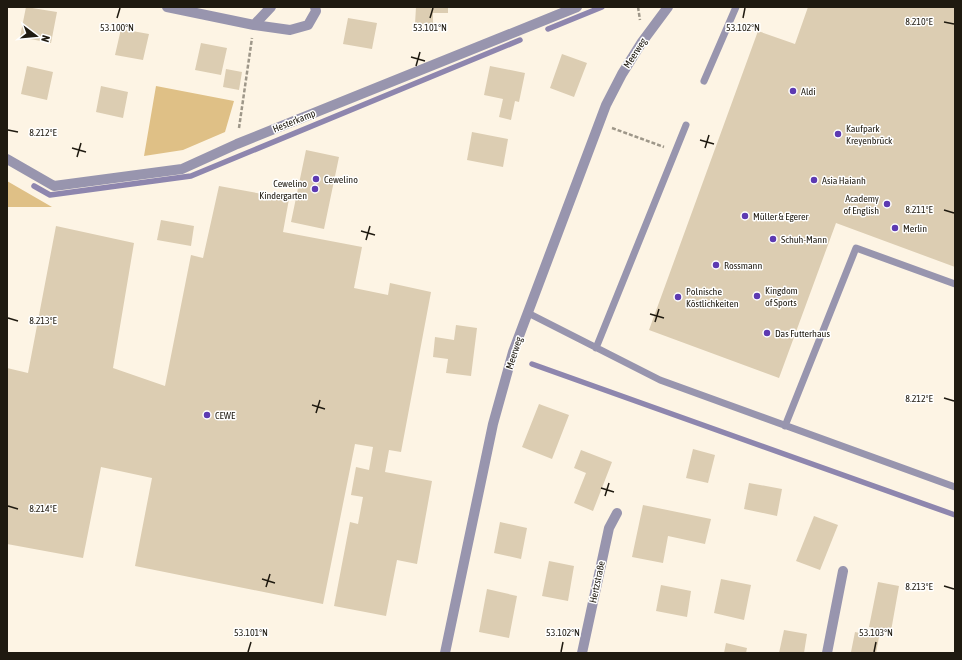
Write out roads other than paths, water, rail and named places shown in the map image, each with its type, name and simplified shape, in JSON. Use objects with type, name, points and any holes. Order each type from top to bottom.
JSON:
[{"type":"street","points":[[167,7],[254,25],[290,30],[308,25],[316,10],[315,7]]},
{"type":"street","points":[[254,25],[271,7]]},
{"type":"street","name":"Hesterkamp","points":[[7,159],[54,186],[182,169],[237,144],[578,7]]},
{"type":"street","name":"Meerweg","points":[[445,653],[493,424],[513,352],[606,105],[622,74],[642,42],[668,7]]},
{"type":"street","name":"Hertzstraße","points":[[582,653],[609,528],[617,513]]},
{"type":"street","points":[[827,653],[843,571]]},
{"type":"lane","points":[[704,81],[736,7]]},
{"type":"lane","points":[[596,348],[686,125]]},
{"type":"lane","points":[[786,426],[856,248],[955,284]]},
{"type":"lane","points":[[528,313],[660,380],[955,487]]},
{"type":"waterway","points":[[548,29],[602,7]]},
{"type":"waterway","points":[[34,186],[50,195],[191,176],[520,40]]},
{"type":"waterway","points":[[532,364],[955,515]]},
{"type":"place","name":"Aldi","points":[[793,91]]},
{"type":"place","name":"Kaufpark Kreyenbrück","points":[[838,134]]},
{"type":"place","name":"Cewelino","points":[[316,179]]},
{"type":"place","name":"Asia Haianh","points":[[814,180]]},
{"type":"place","name":"Cewelino Kindergarten","points":[[315,189]]},
{"type":"place","name":"Academy of English","points":[[887,204]]},
{"type":"place","name":"Müller & Egerer","points":[[745,216]]},
{"type":"place","name":"Merlin","points":[[895,228]]},
{"type":"place","name":"Schuh-Mann","points":[[773,239]]},
{"type":"place","name":"Rossmann","points":[[716,265]]},
{"type":"place","name":"Kingdom of Sports","points":[[757,296]]},
{"type":"place","name":"Polnische Köstlichkeiten","points":[[678,297]]},
{"type":"place","name":"Das Futterhaus","points":[[767,333]]},
{"type":"place","name":"CEWE","points":[[207,415]]}]
